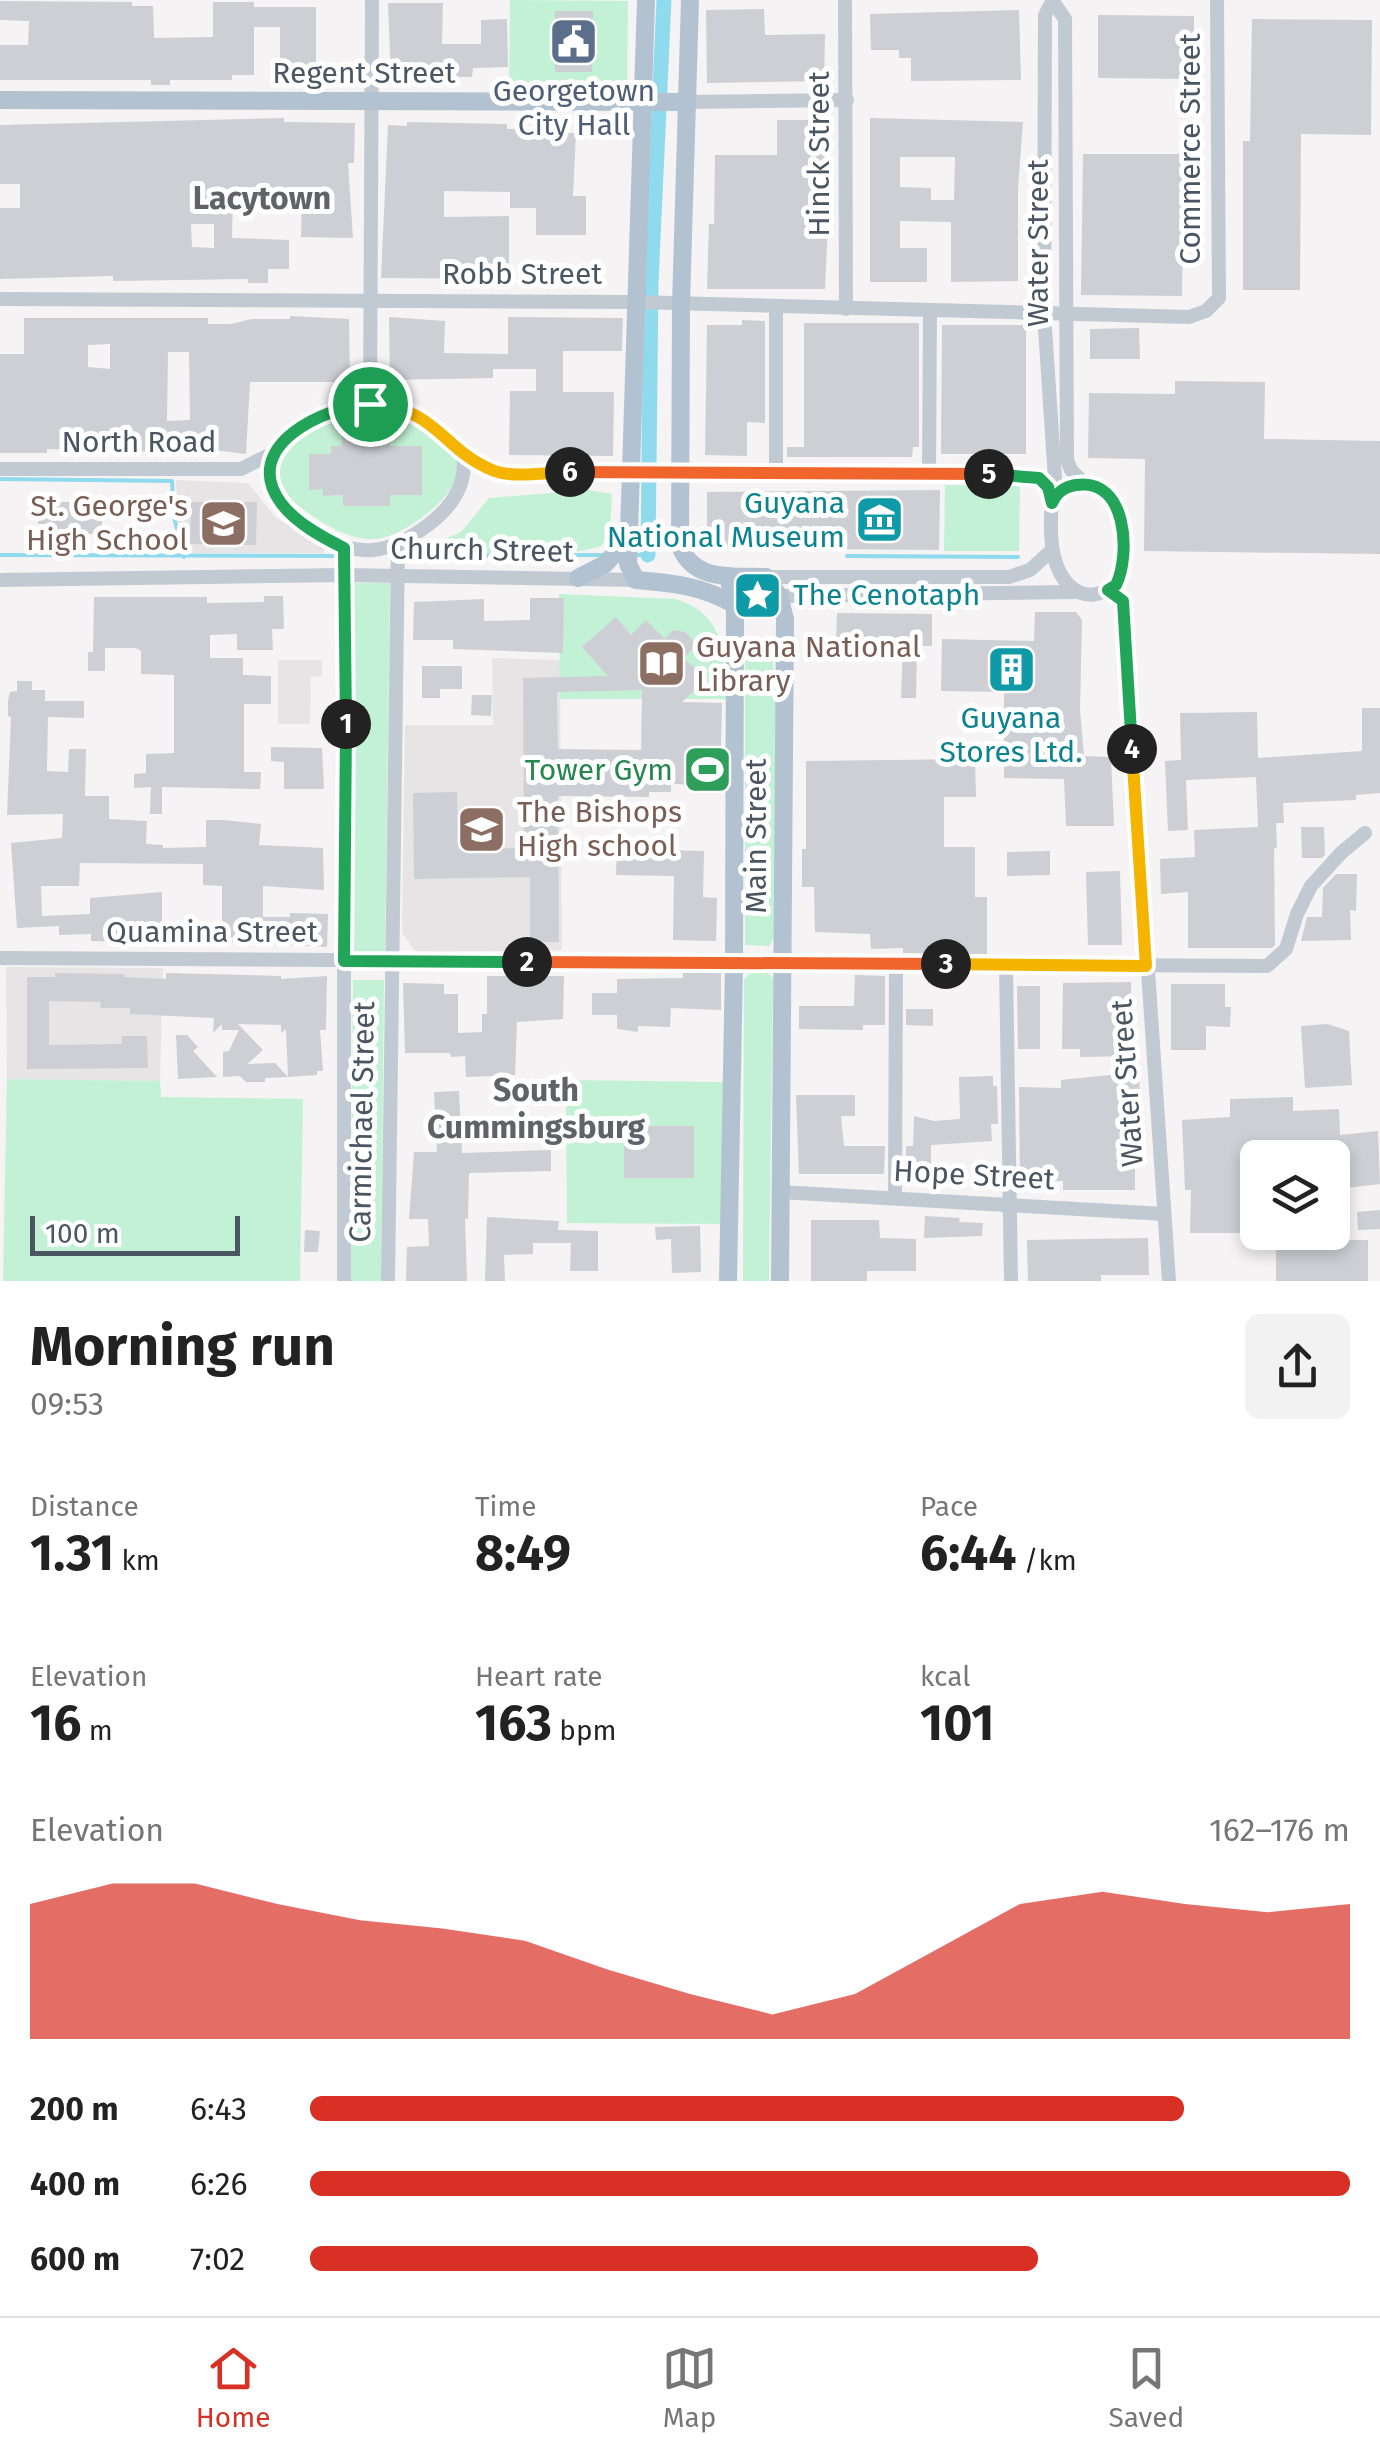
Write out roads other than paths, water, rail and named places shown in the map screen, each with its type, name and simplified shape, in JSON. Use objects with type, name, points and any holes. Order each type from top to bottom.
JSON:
[{"type":"main road","points":[[636,580],[630,572],[628,540],[642,302],[646,0]]},
{"type":"main road","points":[[690,0],[681,101],[675,303],[675,472],[684,554],[704,572],[766,577]]},
{"type":"main road","name":"Regent Street","points":[[0,100],[681,101]]},
{"type":"main road","points":[[578,578],[605,564],[628,540]]},
{"type":"main road","points":[[656,582],[684,554]]},
{"type":"main road","name":"Main Street","points":[[728,576],[736,605],[728,1281]]},
{"type":"main road","name":"Main Street","points":[[766,577],[779,596],[786,638],[780,1281]]},
{"type":"main road","name":"Church Street","points":[[636,580],[688,584],[736,605]]},
{"type":"street","points":[[370,404],[372,0]]},
{"type":"street","name":"Hinck Street","points":[[845,0],[846,309]]},
{"type":"street","name":"Commerce Street","points":[[1066,313],[1189,317],[1206,311],[1219,298],[1217,0]]},
{"type":"street","name":"Water Street","points":[[1050,6],[1044,313],[1054,498]]},
{"type":"street","name":"Water Street","points":[[1050,6],[1065,19],[1068,460],[1070,470],[1084,484]]},
{"type":"street","name":"Regent Street","points":[[681,101],[847,100]]},
{"type":"street","points":[[1046,102],[1064,104]]},
{"type":"street","name":"Robb Street","points":[[0,300],[642,302],[1044,313]]},
{"type":"street","points":[[776,308],[776,474]]},
{"type":"street","points":[[928,474],[930,310]]},
{"type":"street","points":[[1044,313],[1066,313]]},
{"type":"street","points":[[463,454],[465,474],[450,504],[397,552],[372,550],[344,559],[280,501],[272,482],[275,452],[293,432],[330,412],[370,404],[418,416],[433,424],[463,454],[501,473],[1034,476],[1046,483],[1054,498],[1051,551],[1061,578],[1076,592]]},
{"type":"street","name":"North Road","points":[[0,469],[240,469],[275,452]]},
{"type":"street","points":[[736,605],[754,608],[779,596],[1076,592],[1108,590],[1116,585],[1123,566],[1120,518],[1109,496],[1084,484],[1072,485],[1054,498]]},
{"type":"street","points":[[766,577],[1008,577],[1030,570],[1051,551]]},
{"type":"street","name":"Carmichael Street","points":[[388,1281],[397,552]]},
{"type":"street","name":"Church Street","points":[[0,580],[344,559],[396,577],[636,580]]},
{"type":"street","name":"Carmichael Street","points":[[344,559],[344,1281]]},
{"type":"street","name":"Water Street","points":[[1108,590],[1123,601],[1169,1281]]},
{"type":"street","name":"Quamina Street","points":[[0,958],[1267,966],[1286,949],[1296,914],[1311,886],[1365,832]]},
{"type":"street","points":[[895,1198],[896,963]]},
{"type":"street","points":[[1006,964],[1011,1281]]},
{"type":"street","name":"Hope Street","points":[[780,1192],[1164,1214]]},
{"type":"waterway","points":[[648,555],[651,282],[664,0]]},
{"type":"waterway","points":[[0,479],[172,481],[174,517],[184,557]]},
{"type":"waterway","points":[[0,555],[338,556]]},
{"type":"waterway","points":[[403,556],[603,555]]},
{"type":"waterway","points":[[633,555],[648,555]]},
{"type":"waterway","points":[[847,556],[1018,557]]},
{"type":"place","name":"Georgetown City Hall","points":[[574,42]]},
{"type":"place","name":"Guyana National Museum","points":[[880,520]]},
{"type":"place","name":"St. George's High School","points":[[223,523]]},
{"type":"place","name":"The Cenotaph","points":[[758,595]]},
{"type":"place","name":"Guyana National Library","points":[[661,664]]},
{"type":"place","name":"Guyana Stores Ltd.","points":[[1011,669]]},
{"type":"place","name":"Tower Gym","points":[[708,770]]},
{"type":"place","name":"The Bishops High school","points":[[482,829]]},
{"type":"district","name":"Lacytown","points":[[262,198]]},
{"type":"district","name":"South Cummingsburg","points":[[536,1108]]}]
